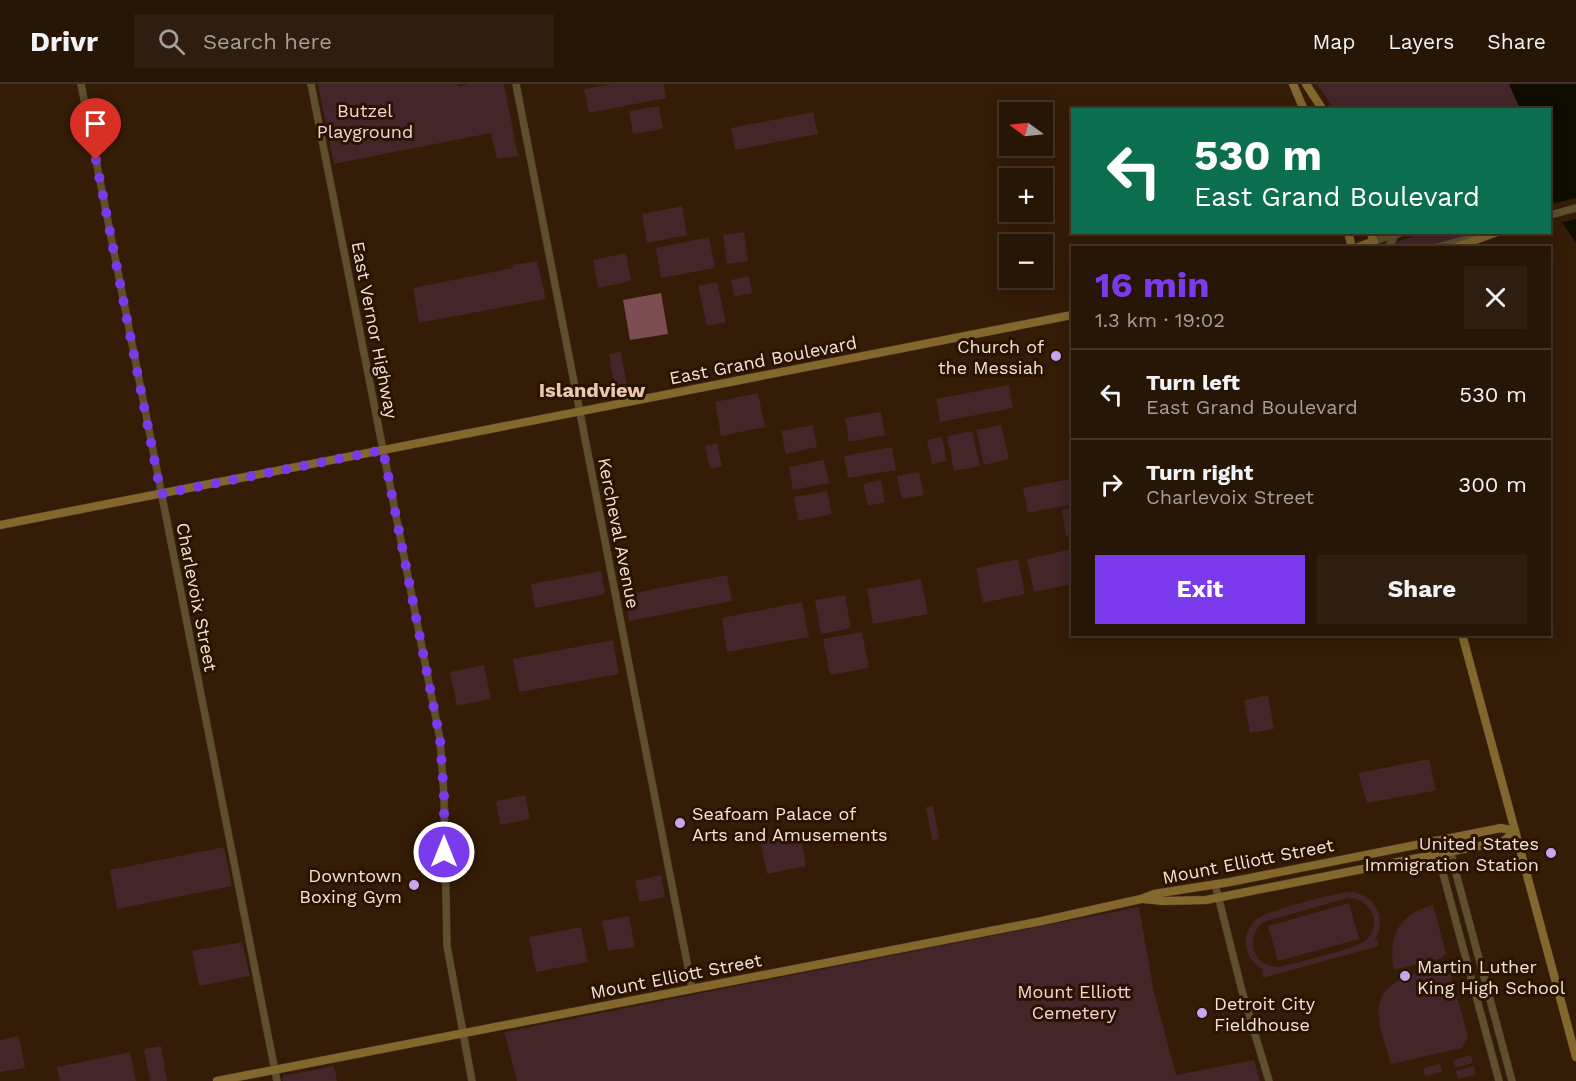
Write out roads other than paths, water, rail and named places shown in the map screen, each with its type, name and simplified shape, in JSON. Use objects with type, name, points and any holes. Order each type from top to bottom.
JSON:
[{"type":"main road","points":[[1293,84],[1303,108]]},
{"type":"main road","points":[[1306,84],[1322,108]]},
{"type":"main road","points":[[1459,246],[1491,234]]},
{"type":"main road","name":"East Grand Boulevard","points":[[0,525],[1071,315]]},
{"type":"main road","points":[[1463,636],[1576,1057]]},
{"type":"main road","points":[[1492,829],[1498,835],[1495,842]]},
{"type":"main road","name":"Mount Elliott Street","points":[[217,1081],[1042,921],[1141,899],[1154,894],[1230,882],[1434,840],[1492,829],[1515,831]]},
{"type":"main road","name":"Mount Elliott Street","points":[[1141,899],[1192,902],[1231,895],[1504,840],[1515,831]]},
{"type":"main road","points":[[1463,835],[1460,842],[1465,848]]},
{"type":"main road","points":[[1419,844],[1424,849],[1421,857]]},
{"type":"main road","points":[[1230,882],[1228,889],[1231,895]]},
{"type":"main road","points":[[1190,888],[1189,895],[1192,902]]},
{"type":"street","name":"Charlevoix Street","points":[[81,84],[277,1081]]},
{"type":"street","name":"East Vernor Highway","points":[[311,84],[442,759],[446,935],[472,1081]]},
{"type":"street","name":"Kercheval Avenue","points":[[516,84],[692,988]]},
{"type":"street","points":[[1551,215],[1576,208]]},
{"type":"street","points":[[1372,245],[1398,234]]},
{"type":"street","points":[[1442,246],[1488,234]]},
{"type":"street","points":[[1389,246],[1395,235]]},
{"type":"street","points":[[1443,839],[1450,851],[1512,1081]]},
{"type":"street","points":[[1434,840],[1499,1081]]},
{"type":"street","points":[[1441,869],[1446,863],[1454,867]]},
{"type":"street","points":[[1215,884],[1242,991],[1269,1081]]},
{"type":"street","points":[[1477,1002],[1490,999]]},
{"type":"place","name":"Church of the Messiah","points":[[1056,356]]},
{"type":"place","name":"Seafoam Palace of Arts and Amusements","points":[[680,823]]},
{"type":"place","name":"United States Immigration Station","points":[[1551,853]]},
{"type":"place","name":"Downtown Boxing Gym","points":[[414,885]]},
{"type":"place","name":"Martin Luther King High School","points":[[1405,976]]},
{"type":"place","name":"Detroit City Fieldhouse","points":[[1202,1013]]},
{"type":"district","name":"Islandview","points":[[592,390]]},
{"type":"park label","name":"Butzel Playground","points":[[365,120]]},
{"type":"park label","name":"Mount Elliott Cemetery","points":[[1074,1001]]}]
